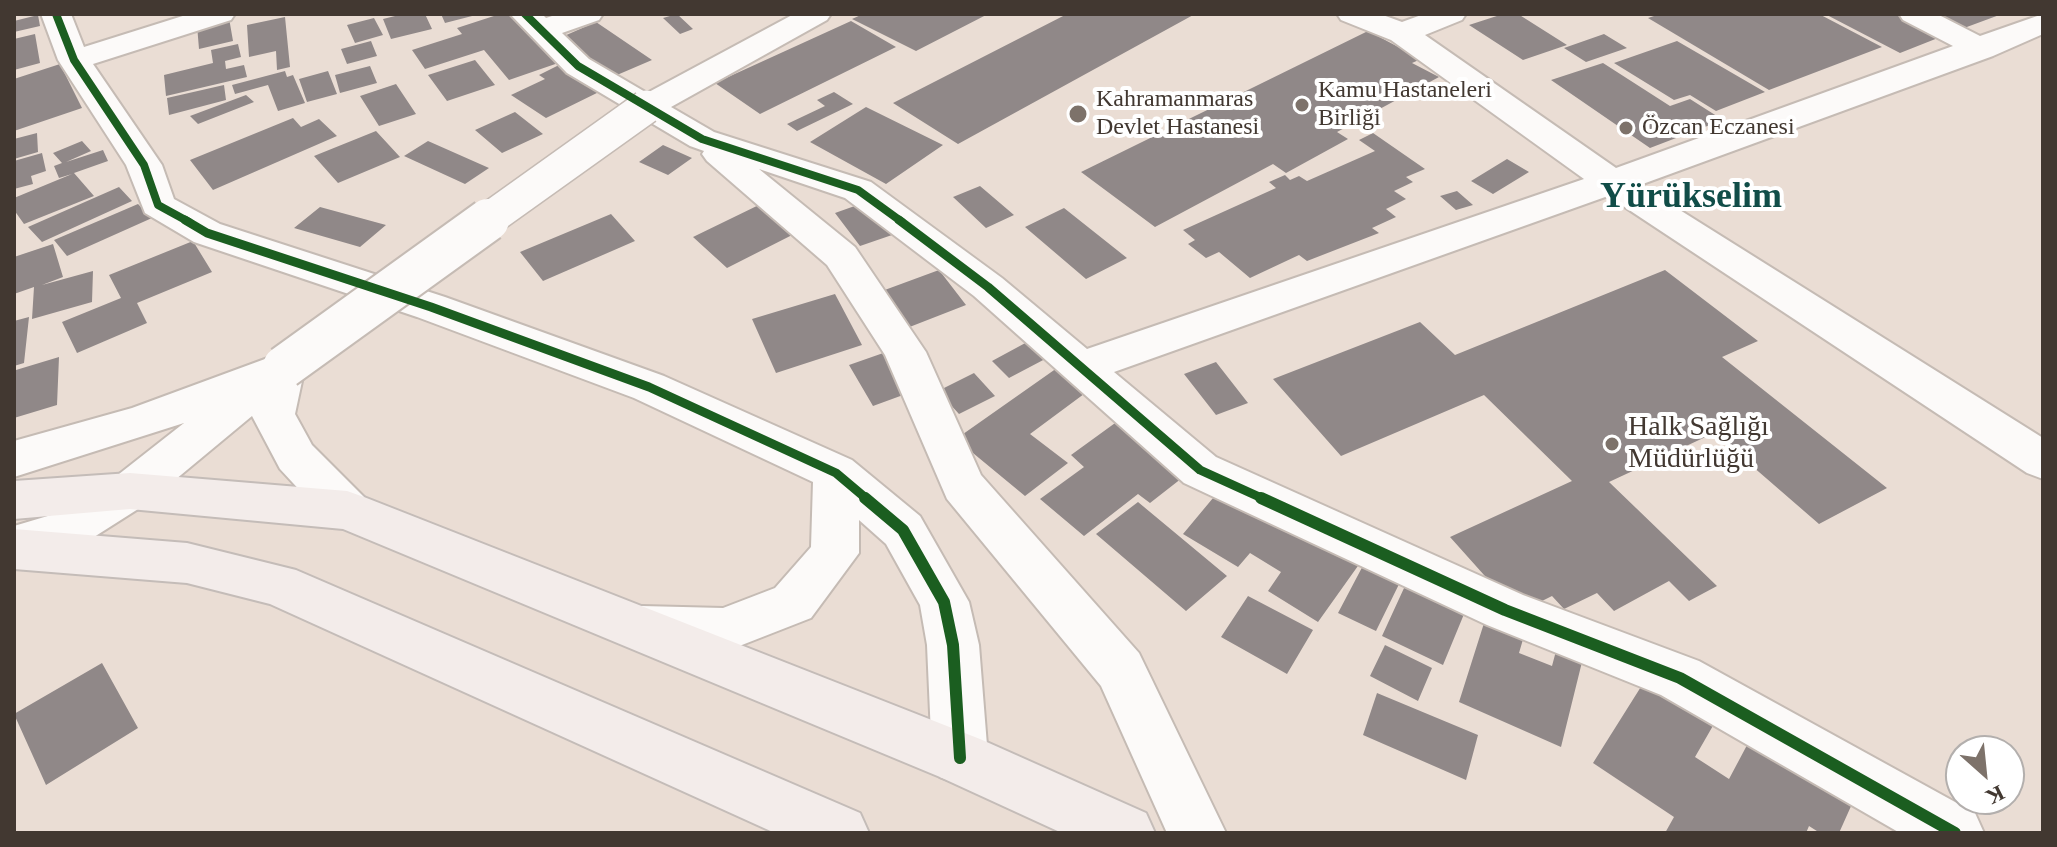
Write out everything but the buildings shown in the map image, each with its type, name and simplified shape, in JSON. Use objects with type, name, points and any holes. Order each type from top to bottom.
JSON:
[{"type":"main road","points":[[14,500],[130,491],[347,510],[960,758],[1126,833]]},
{"type":"main road","points":[[14,548],[187,563],[279,585],[840,833]]},
{"type":"street","points":[[56,14],[74,60],[144,165],[158,205],[207,233],[431,307],[649,387],[836,473],[903,530],[944,602],[953,645],[960,758]]},
{"type":"street","points":[[74,60],[220,14]]},
{"type":"street","points":[[533,22],[588,14]]},
{"type":"street","points":[[646,107],[649,81],[770,14]]},
{"type":"street","points":[[14,548],[66,530],[130,491],[284,367],[646,107],[816,14]]},
{"type":"street","points":[[1352,14],[1402,33],[1613,183],[2043,461]]},
{"type":"street","points":[[1402,33],[1451,14]]},
{"type":"street","points":[[1914,14],[1982,49]]},
{"type":"street","points":[[533,22],[578,66],[702,139],[841,256],[905,352],[963,486],[1120,670],[1197,833]]},
{"type":"street","points":[[1079,368],[1613,183],[1982,49],[2043,23]]},
{"type":"street","points":[[702,139],[858,190],[988,287],[1200,470],[1505,610],[1680,678],[1955,833]]},
{"type":"street","points":[[14,459],[143,421],[284,367]]},
{"type":"street","points":[[284,367],[273,414],[296,457],[347,510]]},
{"type":"street","points":[[638,628],[724,630],[793,603],[835,553],[836,473]]},
{"type":"cycle path","points":[[56,14],[74,60],[144,165],[158,205],[207,233],[431,307],[649,387],[836,473],[903,530],[944,602],[953,645],[960,758]]},
{"type":"cycle path","points":[[525,14],[578,66],[702,139],[858,190],[988,287],[1200,470],[1505,610],[1680,678],[1955,833]]},
{"type":"place","name":"Kamu Hastaneleri Birliği","points":[[1302,105]]},
{"type":"place","name":"Kahramanmaras Devlet Hastanesi","points":[[1078,114]]},
{"type":"place","name":"Özcan Eczanesi","points":[[1626,128]]},
{"type":"place","name":"Halk Sağlığı Müdürlüğü","points":[[1612,444]]},
{"type":"district","name":"Yürükselim","points":[[1691,198]]}]
